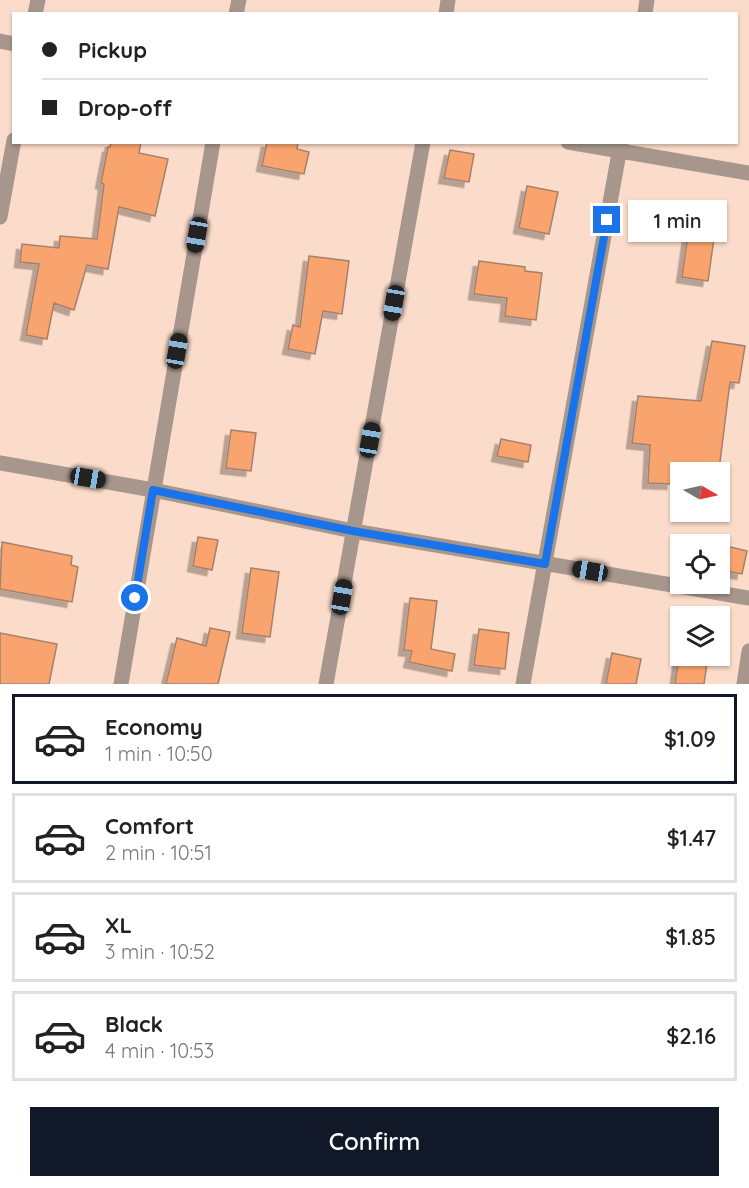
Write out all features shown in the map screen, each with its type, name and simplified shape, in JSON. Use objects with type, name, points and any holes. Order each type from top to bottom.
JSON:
[{"type":"street","points":[[0,217],[13,144]]},
{"type":"street","points":[[121,684],[213,144]]},
{"type":"street","points":[[326,684],[423,144]]},
{"type":"street","points":[[589,144],[621,147],[749,173]]},
{"type":"street","points":[[523,684],[621,147]]},
{"type":"street","points":[[0,463],[153,490],[353,531],[749,598]]},
{"type":"street","points":[[744,684],[749,651]]},
{"type":"building","points":[[111,144],[141,144],[139,153],[168,159],[155,216],[119,207],[108,269],[87,265],[74,310],[54,303],[47,339],[26,335],[39,264],[20,262],[22,244],[59,248],[60,236],[97,239],[104,184],[101,183],[108,147]]},
{"type":"building","points":[[267,144],[298,144],[297,149],[309,152],[304,174],[262,166]]},
{"type":"building","points":[[450,150],[474,154],[469,182],[444,178]]},
{"type":"building","points":[[527,186],[558,192],[549,234],[519,228]]},
{"type":"building","points":[[691,213],[717,217],[708,281],[682,277]]},
{"type":"building","points":[[309,256],[349,261],[342,314],[323,311],[315,354],[288,349],[293,325],[300,327]]},
{"type":"building","points":[[479,261],[525,267],[525,271],[542,273],[536,320],[505,316],[507,298],[474,294]]},
{"type":"building","points":[[712,341],[745,346],[739,383],[730,382],[720,462],[670,462],[670,484],[648,483],[650,445],[632,443],[638,396],[701,401]]},
{"type":"building","points":[[231,430],[256,433],[251,471],[226,468]]},
{"type":"building","points":[[501,439],[531,445],[528,462],[497,456]]},
{"type":"building","points":[[198,537],[218,540],[212,570],[193,566]]},
{"type":"building","points":[[2,542],[72,556],[71,565],[78,567],[72,602],[0,589]]},
{"type":"building","points":[[730,547],[747,551],[742,574],[730,572]]},
{"type":"building","points":[[251,568],[279,572],[270,637],[242,633]]},
{"type":"building","points":[[410,598],[437,601],[431,649],[455,654],[452,671],[409,662],[412,651],[404,650]]},
{"type":"building","points":[[210,628],[230,632],[218,684],[166,684],[177,638],[206,646]]},
{"type":"building","points":[[479,629],[509,633],[505,669],[474,665]]},
{"type":"building","points":[[0,633],[57,644],[49,684],[0,684]]},
{"type":"building","points":[[612,653],[641,659],[636,684],[606,684]]},
{"type":"building","points":[[678,666],[707,666],[704,684],[675,684]]},
{"type":"route","points":[[135,598],[153,490],[353,531],[545,564],[607,220]]}]
